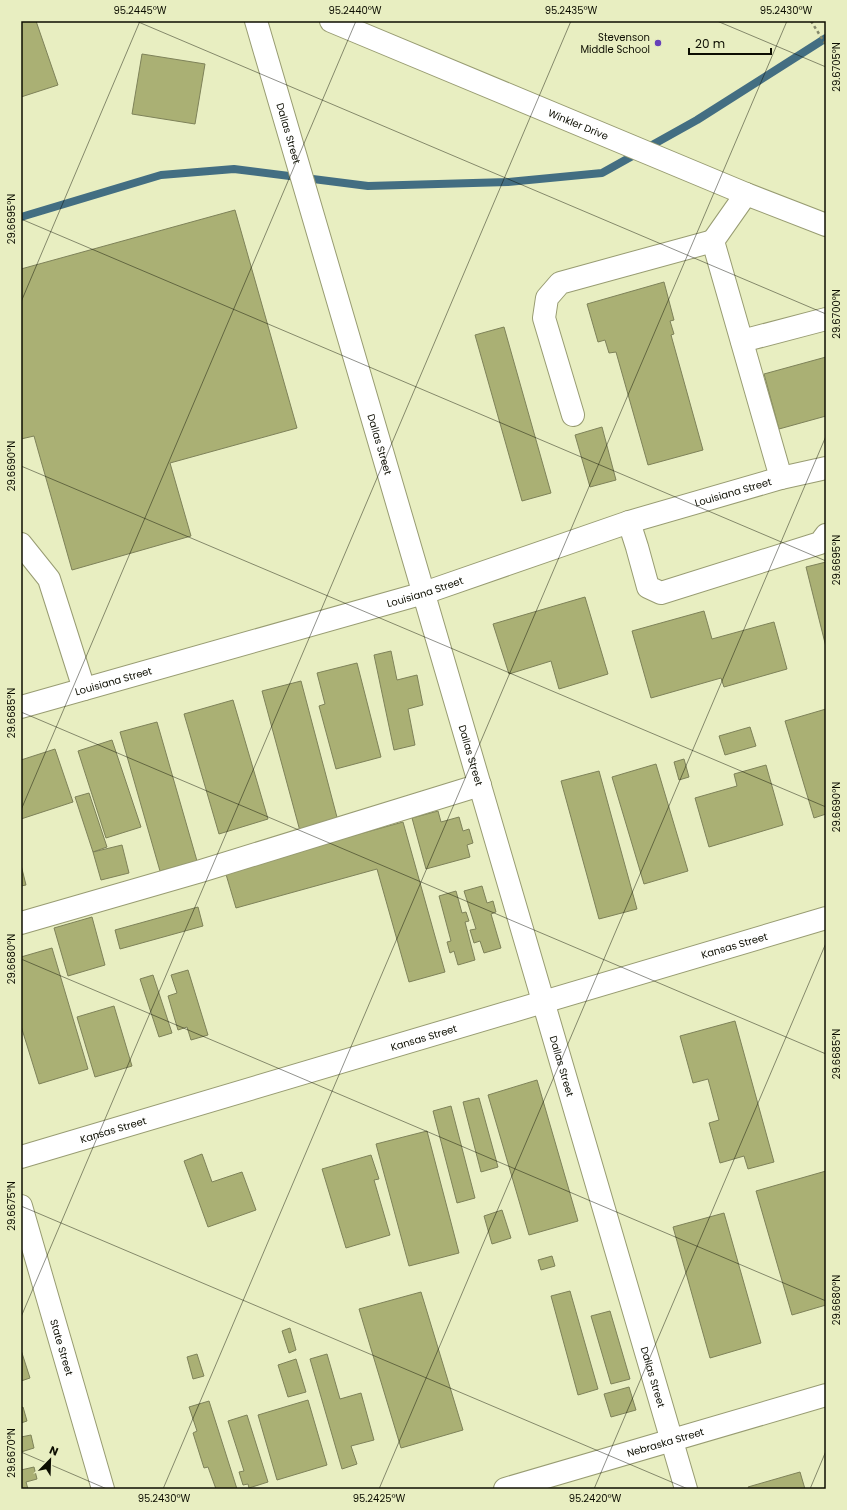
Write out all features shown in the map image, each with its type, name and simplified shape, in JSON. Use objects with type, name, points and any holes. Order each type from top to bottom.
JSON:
[{"type":"street","name":"Dallas Street","points":[[256,21],[686,1489]]},
{"type":"street","name":"Winkler Drive","points":[[331,21],[746,194],[826,225]]},
{"type":"street","points":[[573,415],[544,318],[547,298],[560,284],[713,241],[746,194]]},
{"type":"street","points":[[713,241],[781,478]]},
{"type":"street","points":[[742,341],[826,319]]},
{"type":"street","name":"Louisiana Street","points":[[21,707],[424,593],[629,522],[781,478],[826,468]]},
{"type":"street","points":[[629,522],[648,587],[661,593],[820,543],[826,535]]},
{"type":"street","points":[[21,544],[49,579],[84,689]]},
{"type":"street","points":[[21,923],[201,872],[480,785]]},
{"type":"street","name":"Kansas Street","points":[[21,1157],[826,918]]},
{"type":"street","name":"State Street","points":[[21,1206],[103,1489]]},
{"type":"street","name":"Nebraska Street","points":[[505,1489],[826,1395]]},
{"type":"path","points":[[811,21],[826,45]]},
{"type":"building","points":[[21,21],[36,21],[58,85],[21,97]]},
{"type":"building","points":[[142,54],[205,64],[195,124],[132,114]]},
{"type":"building","points":[[235,210],[297,428],[170,463],[191,536],[72,570],[34,436],[21,439],[21,269]]},
{"type":"building","points":[[664,282],[674,320],[670,321],[674,334],[671,335],[703,450],[648,465],[616,352],[609,353],[605,340],[598,342],[587,304]]},
{"type":"building","points":[[504,327],[551,493],[522,501],[475,335]]},
{"type":"building","points":[[826,357],[826,416],[779,429],[764,374]]},
{"type":"building","points":[[602,427],[616,480],[590,487],[575,435]]},
{"type":"building","points":[[826,562],[826,647],[806,567]]},
{"type":"building","points":[[585,597],[608,674],[559,689],[551,661],[509,674],[493,624]]},
{"type":"building","points":[[704,611],[712,639],[774,622],[787,669],[724,687],[721,678],[651,698],[632,631]]},
{"type":"building","points":[[391,651],[397,680],[417,675],[423,705],[408,709],[415,745],[394,750],[374,655]]},
{"type":"building","points":[[357,663],[381,757],[336,769],[319,706],[325,704],[317,673]]},
{"type":"building","points":[[301,681],[338,821],[300,831],[262,691]]},
{"type":"building","points":[[233,700],[268,819],[219,834],[184,714]]},
{"type":"building","points":[[826,709],[826,814],[814,818],[785,721]]},
{"type":"building","points":[[157,722],[197,861],[160,871],[120,732]]},
{"type":"building","points":[[750,727],[756,746],[725,755],[719,736]]},
{"type":"building","points":[[112,740],[141,827],[106,838],[78,751]]},
{"type":"building","points":[[55,749],[73,802],[21,819],[21,760]]},
{"type":"building","points":[[684,759],[689,777],[679,780],[674,762]]},
{"type":"building","points":[[656,764],[688,871],[644,884],[612,777]]},
{"type":"building","points":[[766,765],[783,825],[709,847],[695,798],[737,786],[734,774]]},
{"type":"building","points":[[599,771],[637,909],[599,919],[561,781]]},
{"type":"building","points":[[89,793],[107,847],[93,852],[75,797]]},
{"type":"building","points":[[438,811],[441,822],[459,817],[463,831],[469,829],[473,843],[467,845],[470,857],[426,869],[412,818]]},
{"type":"building","points":[[403,822],[445,972],[409,982],[377,869],[236,908],[225,871]]},
{"type":"building","points":[[122,845],[129,873],[101,880],[93,852]]},
{"type":"building","points":[[21,865],[26,885],[21,886]]},
{"type":"building","points":[[482,886],[487,903],[493,901],[496,912],[491,914],[501,948],[484,953],[480,941],[474,943],[470,930],[476,929],[464,891]]},
{"type":"building","points":[[456,891],[462,913],[466,912],[469,921],[465,922],[475,960],[458,965],[454,951],[450,953],[447,942],[451,941],[439,896]]},
{"type":"building","points":[[198,907],[203,926],[120,949],[115,930]]},
{"type":"building","points":[[92,917],[105,965],[68,976],[54,928]]},
{"type":"building","points":[[52,948],[88,1069],[39,1084],[21,1026],[21,957]]},
{"type":"building","points":[[188,970],[208,1035],[191,1040],[187,1027],[178,1030],[168,996],[177,993],[171,975]]},
{"type":"building","points":[[153,975],[172,1033],[159,1037],[140,979]]},
{"type":"building","points":[[114,1006],[132,1066],[95,1077],[77,1017]]},
{"type":"building","points":[[735,1021],[774,1162],[748,1169],[744,1156],[720,1163],[709,1123],[719,1120],[708,1079],[693,1083],[680,1036]]},
{"type":"building","points":[[537,1080],[578,1221],[529,1235],[488,1095]]},
{"type":"building","points":[[479,1098],[498,1167],[481,1172],[463,1102]]},
{"type":"building","points":[[451,1106],[475,1198],[457,1203],[433,1111]]},
{"type":"building","points":[[427,1131],[459,1253],[409,1266],[376,1144]]},
{"type":"building","points":[[202,1154],[212,1182],[242,1172],[256,1210],[208,1227],[184,1161]]},
{"type":"building","points":[[371,1155],[379,1179],[374,1180],[390,1235],[346,1248],[322,1169]]},
{"type":"building","points":[[826,1171],[826,1305],[792,1315],[756,1191]]},
{"type":"building","points":[[502,1210],[511,1238],[492,1244],[484,1216]]},
{"type":"building","points":[[724,1213],[761,1343],[710,1358],[673,1227]]},
{"type":"building","points":[[552,1256],[555,1266],[541,1270],[538,1260]]},
{"type":"building","points":[[570,1291],[598,1389],[578,1395],[551,1296]]},
{"type":"building","points":[[421,1292],[463,1430],[401,1448],[359,1309]]},
{"type":"building","points":[[610,1311],[630,1379],[611,1384],[591,1316]]},
{"type":"building","points":[[290,1328],[296,1350],[289,1353],[282,1331]]},
{"type":"building","points":[[21,1350],[30,1378],[21,1381]]},
{"type":"building","points":[[197,1354],[204,1376],[193,1379],[187,1357]]},
{"type":"building","points":[[327,1354],[340,1399],[361,1393],[374,1440],[351,1446],[357,1464],[342,1469],[310,1359]]},
{"type":"building","points":[[296,1359],[306,1392],[288,1397],[278,1365]]},
{"type":"building","points":[[629,1387],[636,1410],[611,1417],[604,1394]]},
{"type":"building","points":[[308,1400],[327,1465],[277,1480],[258,1415]]},
{"type":"building","points":[[209,1401],[237,1489],[216,1489],[208,1467],[204,1468],[193,1433],[197,1431],[189,1407]]},
{"type":"building","points":[[23,1407],[27,1421],[21,1423],[21,1408]]},
{"type":"building","points":[[247,1415],[268,1482],[249,1488],[248,1484],[243,1485],[239,1472],[244,1471],[228,1421]]},
{"type":"building","points":[[31,1435],[34,1448],[21,1452],[21,1437]]},
{"type":"building","points":[[34,1467],[37,1479],[26,1482],[28,1489],[21,1489],[21,1470]]},
{"type":"building","points":[[800,1472],[805,1489],[749,1489],[748,1487]]},
{"type":"waterway","points":[[21,217],[161,175],[234,169],[368,186],[508,182],[602,173],[697,120],[826,38]]},
{"type":"place","name":"Stevenson Middle School","points":[[658,43]]}]
